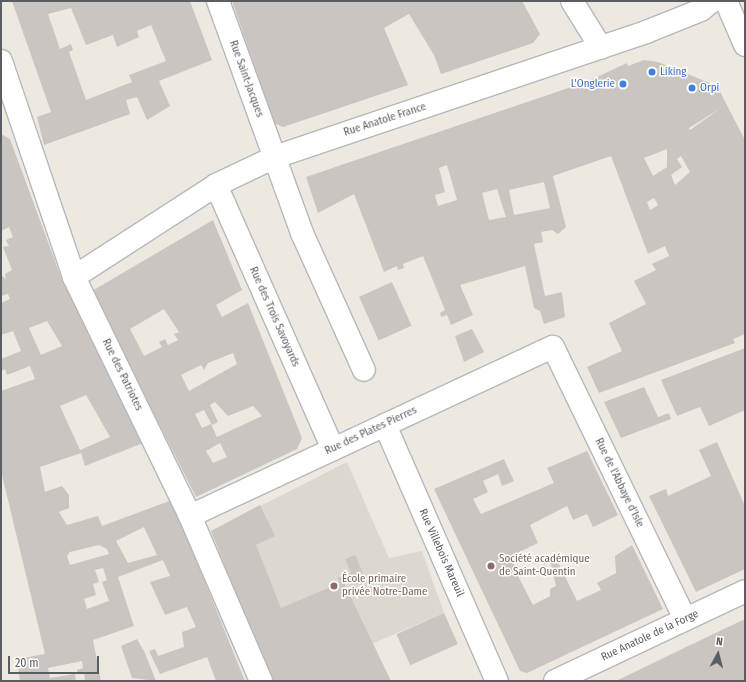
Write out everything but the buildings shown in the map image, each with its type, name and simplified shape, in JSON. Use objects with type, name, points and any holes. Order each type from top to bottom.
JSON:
[{"type":"street","name":"Rue Saint-Jacques","points":[[218,1],[302,233],[364,370]]},
{"type":"street","points":[[572,1],[601,48]]},
{"type":"street","name":"Rue Anatole France","points":[[74,277],[216,185],[274,157],[601,48],[680,19],[712,1]]},
{"type":"street","points":[[726,1],[745,45]]},
{"type":"street","name":"Rue des Patriotes","points":[[1,61],[6,98],[74,277],[190,516],[261,681]]},
{"type":"street","name":"Rue des Trois Savoyards","points":[[216,185],[333,449]]},
{"type":"street","name":"Rue des Plates Pierres","points":[[190,516],[553,346]]},
{"type":"street","name":"Rue de l'Abbaye d'Isle","points":[[553,346],[685,619]]},
{"type":"street","name":"Rue Villebois Mareuil","points":[[384,425],[497,681]]},
{"type":"street","name":"Rue Anatole de la Forge","points":[[555,681],[745,591]]},
{"type":"shaded area","name":"École primaire privée Notre-Dame","points":[[347,462],[389,558],[422,551],[444,613],[285,681],[271,681],[211,531]]},
{"type":"place","name":"Liking","points":[[652,72]]},
{"type":"place","name":"L'Onglerie","points":[[623,84]]},
{"type":"place","name":"Orpi","points":[[692,88]]},
{"type":"place","name":"Société académique de Saint-Quentin","points":[[491,566]]},
{"type":"place","name":"École primaire privée Notre-Dame","points":[[334,586]]}]
